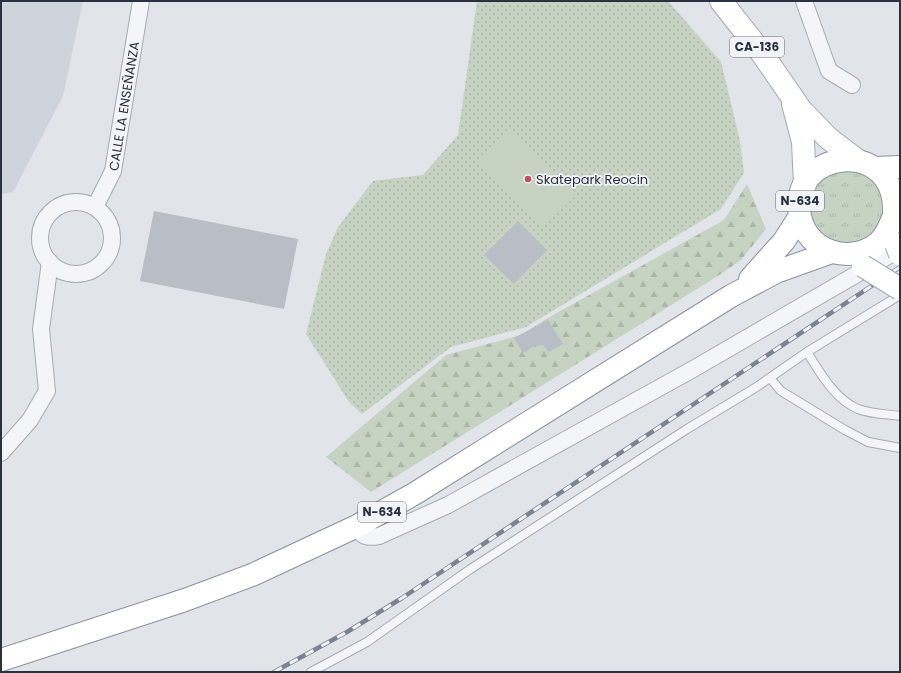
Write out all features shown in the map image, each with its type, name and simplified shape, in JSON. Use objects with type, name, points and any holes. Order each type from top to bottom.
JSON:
[{"type":"main road","name":"CA-136","points":[[721,1],[761,52],[790,95]]},
{"type":"main road","points":[[790,95],[813,124],[828,138],[887,180],[891,188],[895,204],[897,232]]},
{"type":"main road","points":[[790,95],[803,142],[805,185]]},
{"type":"main road","name":"N-634","points":[[897,232],[885,235],[873,247],[857,254],[838,253],[824,249],[811,238],[803,224],[800,216],[800,200],[805,185],[818,169],[836,160],[900,167]]},
{"type":"main road","name":"N-634","points":[[731,296],[764,265],[784,242],[800,216]]},
{"type":"main road","points":[[838,253],[863,266],[900,290]]},
{"type":"main road","name":"N-634","points":[[1,660],[186,600],[252,575],[355,527],[414,494],[731,296],[776,272],[838,253]]},
{"type":"street","name":"CALLE LA ENSEÑANZA","points":[[96,207],[114,171],[141,1]]},
{"type":"street","points":[[804,1],[830,71],[852,85]]},
{"type":"street","points":[[72,202],[84,203],[96,207],[104,214],[112,235],[111,246],[107,256],[100,264],[91,270],[80,273],[69,273],[58,269],[50,262],[41,246],[40,234],[44,222],[51,212],[61,205],[72,202]]},
{"type":"street","points":[[355,527],[361,535],[368,538],[379,536],[448,505],[695,368],[897,232]]},
{"type":"street","points":[[1,453],[30,420],[47,391],[41,329],[50,262]]},
{"type":"lane","points":[[311,672],[367,642],[469,570],[770,378],[806,352],[900,295]]},
{"type":"lane","points":[[806,352],[835,392],[847,403],[857,409],[872,413],[900,416]]},
{"type":"lane","points":[[770,378],[781,391],[851,433],[868,442],[900,448]]},
{"type":"shaded area","points":[[1,1],[83,1],[63,96],[13,192],[1,194]]},
{"type":"green space","points":[[477,1],[668,1],[721,62],[740,141],[744,173],[721,209],[526,327],[451,347],[362,414],[349,402],[306,334],[326,254],[338,227],[373,181],[423,175],[458,135]]},
{"type":"green space","name":"Skatepark Reocin","points":[[512,131],[576,195],[544,226],[478,162]]},
{"type":"green space","points":[[847,170],[868,176],[878,186],[884,207],[878,228],[868,238],[847,244],[826,238],[816,228],[810,207],[816,186],[826,176]]},
{"type":"green space","points":[[747,184],[766,229],[741,260],[721,274],[371,492],[326,457],[446,355],[521,335],[546,319],[724,220]]},
{"type":"building","points":[[154,211],[298,239],[284,309],[140,281]]},
{"type":"building","points":[[518,221],[547,250],[514,284],[484,255]]},
{"type":"building","points":[[548,320],[563,344],[549,352],[543,345],[535,346],[523,353],[514,338]]},
{"type":"railway","points":[[274,672],[347,632],[402,598],[900,267]]},
{"type":"place","name":"Skatepark Reocin","points":[[528,179]]}]
